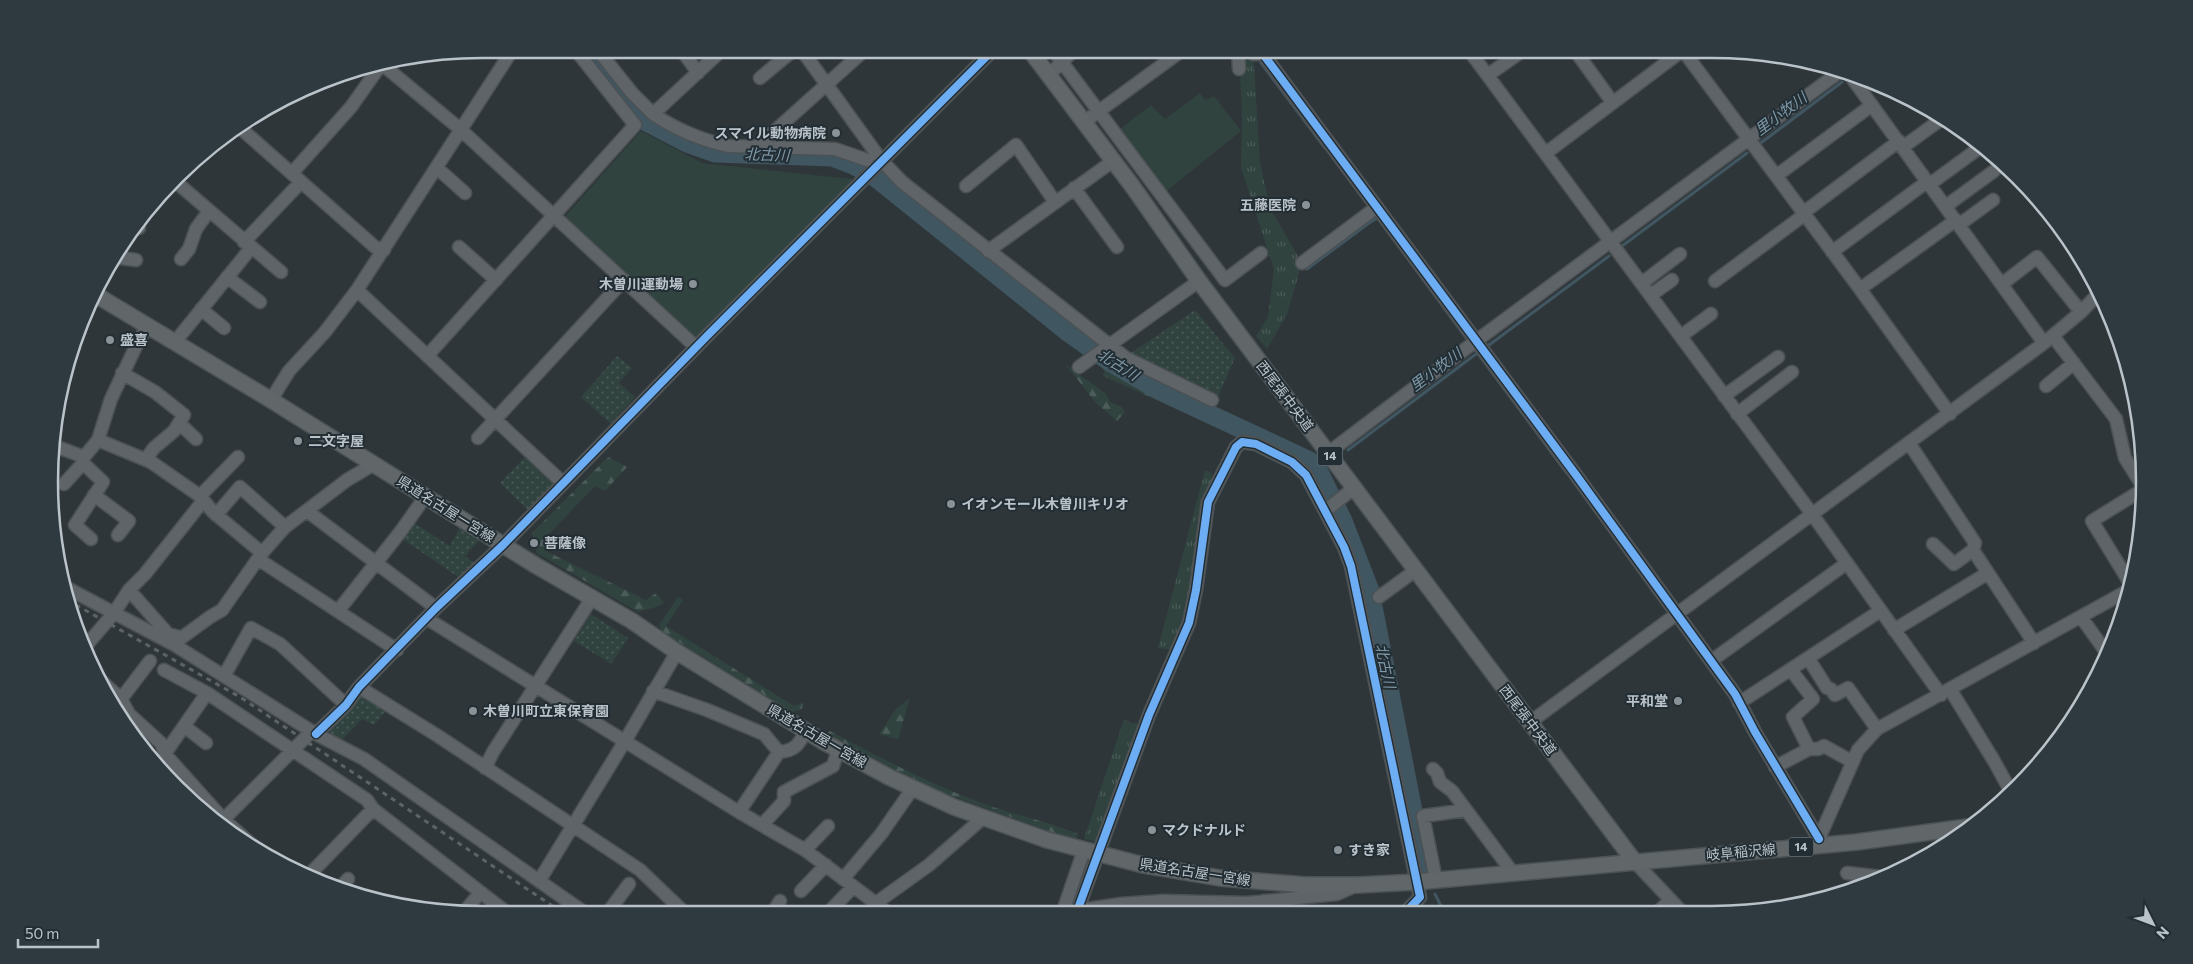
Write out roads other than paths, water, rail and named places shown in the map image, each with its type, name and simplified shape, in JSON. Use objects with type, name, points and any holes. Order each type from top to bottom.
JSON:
[{"type":"main road","name":"西尾張中央道","points":[[1036,58],[1133,187],[1199,281],[1328,454],[1349,492],[1416,570],[1634,861]]},
{"type":"main road","name":"県道名古屋一宮線","points":[[100,297],[271,400],[503,545],[632,621],[677,652],[838,750],[913,788],[984,817],[1048,840],[1143,865],[1263,883],[1358,885],[1416,882],[1634,861]]},
{"type":"main road","name":"岐阜稲沢線","points":[[1634,861],[1957,828]]},
{"type":"street","points":[[271,400],[289,370],[325,332],[357,290],[508,58]]},
{"type":"street","points":[[428,355],[635,125],[582,58]]},
{"type":"street","points":[[605,58],[632,93],[675,128],[713,143],[729,146],[835,149],[876,160]]},
{"type":"street","points":[[687,58],[698,73]]},
{"type":"street","points":[[656,112],[714,58]]},
{"type":"street","points":[[760,78],[783,58]]},
{"type":"street","points":[[807,58],[876,160],[902,182],[1107,347],[1212,400]]},
{"type":"street","points":[[758,146],[856,58]]},
{"type":"street","points":[[224,819],[293,752],[346,705],[359,687],[426,618],[503,545],[562,482],[861,180],[876,160],[984,58]]},
{"type":"street","points":[[1059,58],[1225,280],[1261,253]]},
{"type":"street","points":[[1049,75],[1066,58]]},
{"type":"street","points":[[1084,122],[1100,112],[1169,58]]},
{"type":"street","points":[[1238,58],[1239,69]]},
{"type":"street","points":[[1268,58],[1711,661],[1739,703],[1817,842]]},
{"type":"street","points":[[1475,58],[1812,514],[1894,630],[1945,692],[1994,761],[2007,785]]},
{"type":"street","points":[[1488,75],[1512,58]]},
{"type":"street","points":[[1580,58],[1613,103]]},
{"type":"street","points":[[1546,153],[1671,58]]},
{"type":"street","points":[[1690,58],[1950,414]]},
{"type":"street","points":[[387,69],[460,129],[696,347]]},
{"type":"street","points":[[175,342],[227,277],[248,245],[376,71]]},
{"type":"street","points":[[1328,454],[1481,347],[1611,241],[1834,76]]},
{"type":"street","points":[[1855,83],[2002,284],[2049,339],[2074,364],[2116,419],[2125,458],[2136,475]]},
{"type":"street","points":[[1776,176],[1872,105]]},
{"type":"street","points":[[656,112],[688,127],[715,136],[735,138]]},
{"type":"street","points":[[1715,281],[1803,214],[1901,144],[1936,122]]},
{"type":"street","points":[[243,131],[375,247],[384,250]]},
{"type":"street","points":[[966,186],[1016,145],[1055,202]]},
{"type":"street","points":[[1832,252],[1976,150]]},
{"type":"street","points":[[988,251],[1113,160]]},
{"type":"street","points":[[436,168],[466,193]]},
{"type":"street","points":[[1946,206],[1994,171]]},
{"type":"street","points":[[1133,187],[1147,176]]},
{"type":"street","points":[[179,185],[281,272]]},
{"type":"street","points":[[1074,188],[1117,247]]},
{"type":"street","points":[[1860,289],[1993,200]]},
{"type":"street","points":[[1302,263],[1377,207]]},
{"type":"street","points":[[181,259],[190,249],[196,229],[210,211]]},
{"type":"street","points":[[459,247],[496,280]]},
{"type":"street","points":[[1642,283],[1680,254]]},
{"type":"street","points":[[121,258],[136,260]]},
{"type":"street","points":[[2002,284],[2037,258],[2081,312]]},
{"type":"street","points":[[227,277],[260,302]]},
{"type":"street","points":[[478,438],[624,280]]},
{"type":"street","points":[[1651,295],[1672,280]]},
{"type":"street","points":[[1079,367],[1199,281]]},
{"type":"street","points":[[357,290],[562,482]]},
{"type":"street","points":[[1529,723],[1950,414],[2049,339],[2094,298]]},
{"type":"street","points":[[201,310],[224,328]]},
{"type":"street","points":[[1681,336],[1711,314]]},
{"type":"street","points":[[64,484],[98,440],[111,399],[122,373],[148,325]]},
{"type":"street","points":[[1724,396],[1778,357]]},
{"type":"street","points":[[2046,386],[2074,364]]},
{"type":"street","points":[[1737,414],[1792,372]]},
{"type":"street","points":[[122,373],[155,392],[184,415],[174,431],[154,448],[146,460]]},
{"type":"street","points":[[179,423],[196,439]]},
{"type":"street","points":[[98,440],[146,460],[201,498],[216,515],[260,556],[396,650]]},
{"type":"street","points":[[1064,906],[1092,852],[1149,714],[1179,651],[1189,623],[1196,590],[1208,502],[1236,447],[1242,442],[1256,444],[1292,462],[1306,475],[1327,509],[1351,566],[1420,897],[1411,906]]},
{"type":"street","points":[[1909,443],[1975,543],[1973,550],[1954,564],[1933,544]]},
{"type":"street","points":[[59,447],[83,460],[103,482],[75,525],[91,540]]},
{"type":"street","points":[[89,642],[114,613],[128,590],[145,574],[201,498],[238,457]]},
{"type":"street","points":[[178,641],[222,610],[260,556],[285,527],[347,480],[374,464]]},
{"type":"street","points":[[216,515],[240,488],[285,527]]},
{"type":"street","points":[[1327,509],[1349,492]]},
{"type":"street","points":[[2125,574],[2092,521],[2136,494]]},
{"type":"street","points":[[94,495],[129,520],[118,535]]},
{"type":"street","points":[[338,611],[401,531],[425,497]]},
{"type":"street","points":[[307,511],[436,608]]},
{"type":"street","points":[[1973,550],[2034,643]]},
{"type":"street","points":[[1711,661],[1847,562]]},
{"type":"street","points":[[1379,598],[1416,570]]},
{"type":"street","points":[[1894,630],[1988,573]]},
{"type":"street","points":[[72,590],[114,613],[178,641]]},
{"type":"street","points":[[128,590],[168,634],[224,676],[314,733],[364,759],[575,906]]},
{"type":"street","points":[[1817,842],[1858,750],[1877,729],[2120,595]]},
{"type":"street","points":[[485,768],[493,752],[592,598]]},
{"type":"street","points":[[1739,703],[1880,611]]},
{"type":"street","points":[[2082,617],[2102,646]]},
{"type":"street","points":[[426,618],[739,812],[763,824],[805,850],[881,906]]},
{"type":"street","points":[[224,676],[251,628],[280,644],[346,705]]},
{"type":"street","points":[[539,881],[574,826],[677,652]]},
{"type":"street","points":[[1808,658],[1827,688],[1831,689],[1835,695],[1848,688],[1877,729]]},
{"type":"street","points":[[120,699],[150,660]]},
{"type":"street","points":[[164,670],[207,693],[293,752],[368,800],[372,809],[498,906]]},
{"type":"street","points":[[1791,670],[1813,699],[1793,717],[1809,749]]},
{"type":"street","points":[[359,687],[640,870],[678,906]]},
{"type":"street","points":[[653,691],[707,710],[764,734],[779,752]]},
{"type":"street","points":[[113,693],[120,699],[124,710]]},
{"type":"street","points":[[162,758],[207,693]]},
{"type":"street","points":[[130,719],[162,744],[162,758],[199,798]]},
{"type":"street","points":[[184,726],[206,743]]},
{"type":"street","points":[[779,752],[791,751],[800,743],[806,731]]},
{"type":"street","points":[[1775,767],[1809,749],[1818,749],[1824,746],[1853,762]]},
{"type":"street","points":[[763,824],[784,801],[784,792],[833,766],[838,750]]},
{"type":"street","points":[[739,812],[779,752]]},
{"type":"street","points":[[1433,769],[1437,773],[1440,782],[1452,791],[1513,873]]},
{"type":"street","points":[[842,879],[881,834],[913,788]]},
{"type":"street","points":[[313,871],[372,809]]},
{"type":"street","points":[[1436,880],[1423,816],[1466,810]]},
{"type":"street","points":[[876,902],[929,865],[984,817]]},
{"type":"street","points":[[805,850],[828,826]]},
{"type":"street","points":[[1079,906],[1092,852]]},
{"type":"street","name":"14","points":[[1634,861],[1676,906]]},
{"type":"street","points":[[801,891],[826,865]]},
{"type":"street","points":[[1847,873],[1869,876]]},
{"type":"street","points":[[344,883],[348,878]]},
{"type":"street","points":[[613,906],[629,884]]},
{"type":"street","points":[[1110,906],[1163,901],[1219,904],[1264,901],[1337,894],[1358,885]]},
{"type":"street","points":[[835,906],[853,887]]},
{"type":"street","points":[[469,906],[480,893]]},
{"type":"street","points":[[1664,906],[1670,900]]},
{"type":"street","points":[[777,906],[780,901]]},
{"type":"street","points":[[1264,901],[1265,906]]},
{"type":"waterway","name":"北古川","points":[[592,58],[625,101],[643,120],[687,143],[715,153],[832,157],[851,164],[875,177],[1069,333],[1110,362],[1160,391],[1310,461],[1319,472],[1343,521],[1370,591],[1421,852],[1427,869]]},
{"type":"waterway","points":[[1261,63],[1325,148]]},
{"type":"waterway","name":"里小牧川","points":[[1758,145],[1842,82]]},
{"type":"waterway","name":"里小牧川","points":[[1622,246],[1747,153]]},
{"type":"waterway","points":[[1307,269],[1369,223],[1377,218],[1379,220]]},
{"type":"waterway","name":"里小牧川","points":[[1485,348],[1609,256]]},
{"type":"waterway","points":[[1417,271],[1470,343]]},
{"type":"waterway","points":[[1476,351],[1566,472]]},
{"type":"waterway","name":"里小牧川","points":[[1348,450],[1480,351]]},
{"type":"waterway","name":"北古川","points":[[1435,894],[1441,906]]},
{"type":"railway","points":[[76,605],[240,697],[553,906]]},
{"type":"place","name":"スマイル動物病院","points":[[836,133]]},
{"type":"place","name":"五藤医院","points":[[1306,205]]},
{"type":"place","name":"木曽川運動場","points":[[693,284]]},
{"type":"place","name":"盛喜","points":[[110,340]]},
{"type":"place","name":"二文字屋","points":[[298,441]]},
{"type":"place","name":"イオンモール木曽川キリオ","points":[[951,504]]},
{"type":"place","name":"菩薩像","points":[[534,543]]},
{"type":"place","name":"平和堂","points":[[1678,701]]},
{"type":"place","name":"木曽川町立東保育園","points":[[473,711]]},
{"type":"place","name":"マクドナルド","points":[[1152,830]]},
{"type":"place","name":"すき家","points":[[1338,850]]}]
